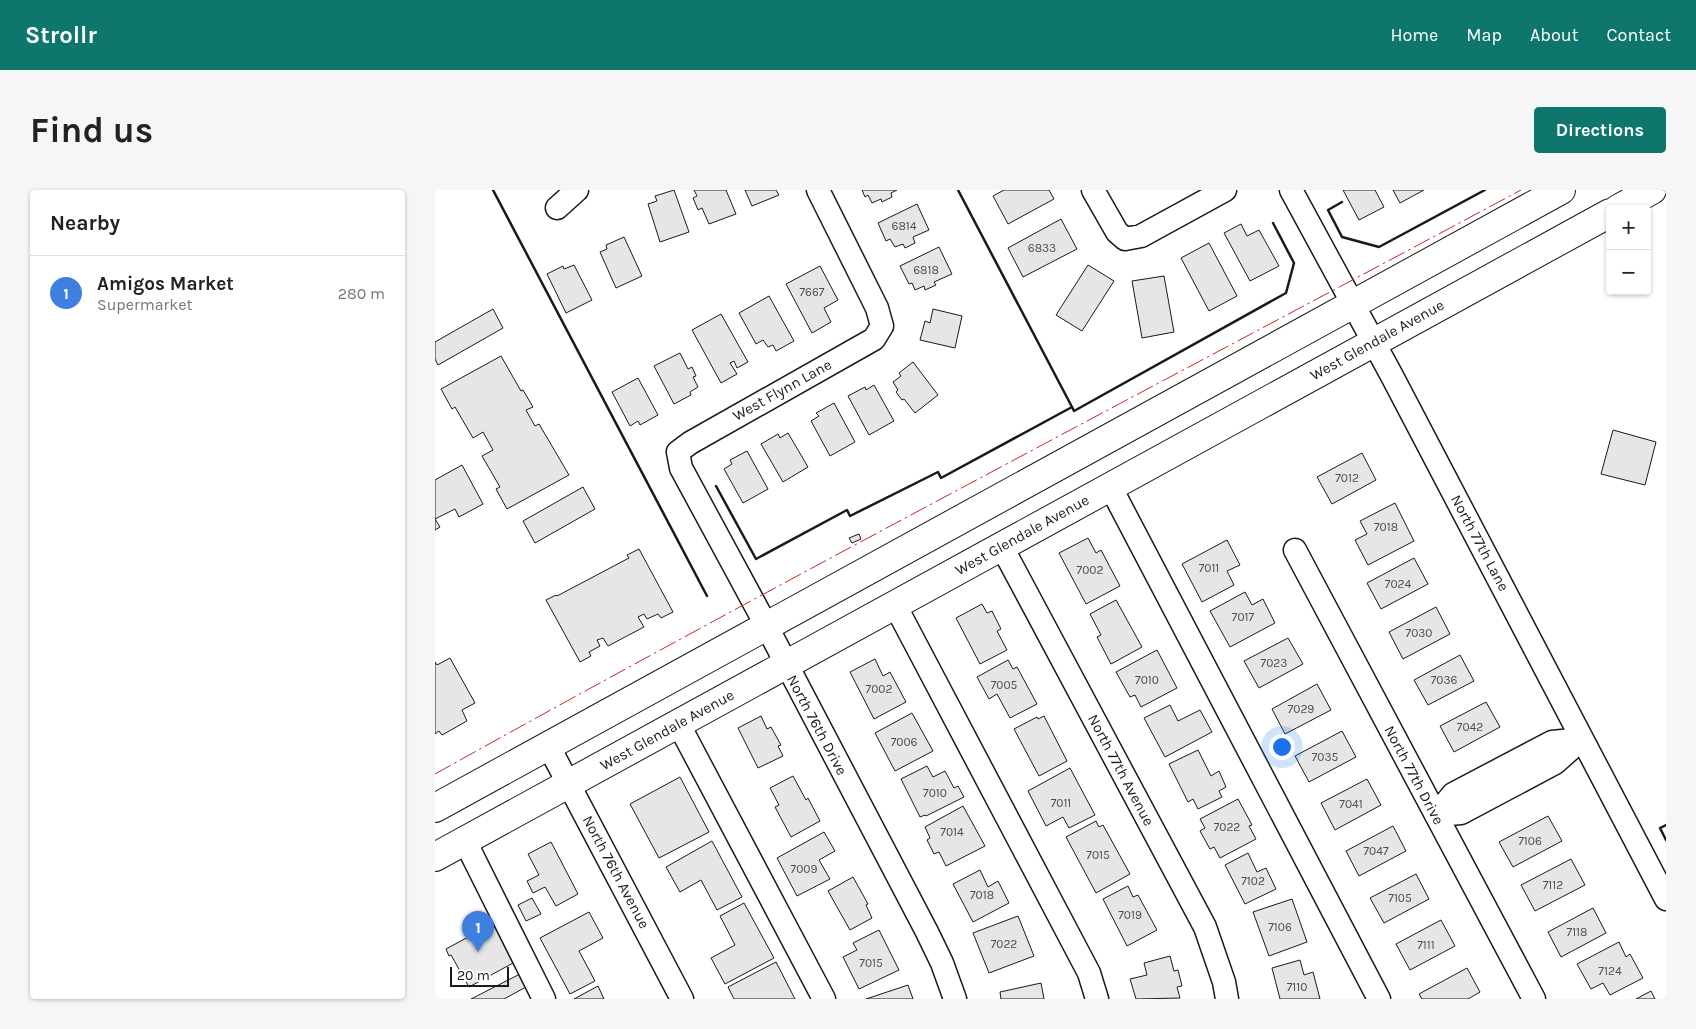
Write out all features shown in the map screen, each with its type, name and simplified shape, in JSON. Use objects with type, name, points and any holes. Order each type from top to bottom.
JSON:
[{"type":"main road","points":[[435,808],[1561,190]]},
{"type":"main road","points":[[1624,205],[1652,190]]},
{"type":"main road","name":"West Glendale Avenue","points":[[435,857],[1606,215]]},
{"type":"street","points":[[557,208],[577,190]]},
{"type":"street","name":"West Flynn Lane","points":[[679,452],[690,442],[874,339],[883,326],[877,308],[818,190]]},
{"type":"street","points":[[1093,190],[1117,232],[1125,239],[1141,236],[1225,190]]},
{"type":"street","name":"North 77th Lane","points":[[1291,190],[1374,342],[1666,898]]},
{"type":"street","name":"North 76th Drive","points":[[679,452],[681,468],[766,625],[927,932],[942,963],[955,999]]},
{"type":"street","points":[[1110,486],[1379,999]]},
{"type":"street","name":"North 77th Avenue","points":[[1001,546],[1205,927],[1224,982],[1227,999]]},
{"type":"street","name":"North 77th Drive","points":[[1295,550],[1534,999]]},
{"type":"street","points":[[895,605],[1089,973],[1097,999]]},
{"type":"street","points":[[678,723],[825,999]]},
{"type":"street","points":[[1436,815],[1461,813],[1555,762],[1582,739]]},
{"type":"street","name":"North 76th Avenue","points":[[549,745],[682,999]]},
{"type":"street","points":[[465,841],[544,999]]},
{"type":"building","points":[[674,190],[689,232],[660,242],[648,204],[657,201],[655,196]]},
{"type":"building","points":[[694,190],[726,190],[736,214],[709,224],[702,208],[698,210],[693,198],[697,196]]},
{"type":"building","points":[[745,190],[776,190],[779,195],[752,206]]},
{"type":"building","points":[[862,190],[897,190],[891,193],[892,197],[882,202],[881,199],[872,203],[868,195],[865,197]]},
{"type":"building","points":[[1004,190],[1049,190],[1054,199],[1008,224],[993,196]]},
{"type":"building","points":[[1343,190],[1375,190],[1384,207],[1359,220]]},
{"type":"building","points":[[1393,190],[1424,190],[1400,203]]},
{"type":"building","points":[[917,204],[929,230],[913,237],[915,243],[905,248],[903,244],[895,247],[890,239],[886,241],[878,223]]},
{"type":"building","points":[[1061,219],[1077,249],[1023,277],[1008,248]]},
{"type":"building","points":[[1241,224],[1247,236],[1259,230],[1279,266],[1250,281],[1224,233]]},
{"type":"building","points":[[624,237],[642,276],[616,288],[600,252],[607,249],[606,245]]},
{"type":"building","points":[[1209,243],[1237,296],[1209,311],[1181,258]]},
{"type":"building","points":[[939,247],[952,274],[934,282],[936,285],[925,290],[924,286],[915,290],[912,283],[909,284],[900,266]]},
{"type":"building","points":[[574,265],[592,300],[566,313],[547,274],[563,266],[564,269]]},
{"type":"building","points":[[1088,265],[1114,281],[1082,331],[1056,315]]},
{"type":"building","points":[[820,266],[838,300],[824,308],[831,322],[812,333],[786,284]]},
{"type":"building","points":[[1164,276],[1174,332],[1142,338],[1132,281]]},
{"type":"building","points":[[769,296],[794,341],[776,351],[773,345],[768,347],[763,340],[756,344],[739,313]]},
{"type":"building","points":[[493,309],[503,328],[438,365],[435,359],[435,342]]},
{"type":"building","points":[[933,309],[962,316],[955,348],[920,340],[925,321],[930,323]]},
{"type":"building","points":[[721,314],[748,362],[737,368],[734,361],[730,363],[737,374],[721,383],[692,330]]},
{"type":"building","points":[[680,353],[688,369],[692,367],[696,376],[693,377],[698,387],[690,392],[691,395],[674,404],[654,366]]},
{"type":"building","points":[[501,356],[521,391],[523,390],[533,407],[526,410],[535,426],[539,424],[569,475],[507,509],[496,489],[500,487],[482,456],[493,450],[483,432],[473,438],[455,407],[452,409],[441,389]]},
{"type":"building","points":[[913,362],[938,395],[915,413],[896,392],[898,390],[893,382],[901,376],[899,373]]},
{"type":"building","points":[[638,378],[658,415],[640,425],[638,421],[630,426],[612,392]]},
{"type":"building","points":[[874,385],[894,421],[869,435],[848,396],[865,387],[866,390]]},
{"type":"building","points":[[834,403],[855,442],[830,456],[811,421],[819,416],[816,413]]},
{"type":"building","points":[[1613,430],[1656,442],[1645,485],[1601,474]]},
{"type":"building","points":[[788,433],[808,467],[783,482],[761,444],[778,434],[780,438]]},
{"type":"building","points":[[747,451],[768,489],[743,503],[724,469],[732,464],[730,460]]},
{"type":"building","points":[[1362,453],[1376,480],[1332,504],[1317,477]]},
{"type":"building","points":[[462,465],[483,504],[459,517],[455,509],[435,519],[435,480]]},
{"type":"building","points":[[583,487],[595,509],[535,543],[523,521]]},
{"type":"building","points":[[1395,503],[1414,541],[1368,565],[1355,540],[1367,534],[1360,521]]},
{"type":"building","points":[[435,519],[440,527],[435,530]]},
{"type":"building","points":[[859,534],[861,539],[852,543],[849,538]]},
{"type":"building","points":[[1088,538],[1096,553],[1101,550],[1120,586],[1086,604],[1059,553]]},
{"type":"building","points":[[1227,540],[1240,565],[1227,571],[1234,585],[1202,602],[1182,564]]},
{"type":"building","points":[[639,549],[673,612],[661,618],[658,614],[647,619],[644,614],[638,617],[644,627],[608,646],[603,638],[597,640],[600,646],[589,652],[591,656],[580,662],[546,600],[629,558],[627,555]]},
{"type":"building","points":[[1414,558],[1428,584],[1381,609],[1367,583]]},
{"type":"building","points":[[1245,592],[1252,605],[1263,599],[1275,623],[1230,647],[1210,611]]},
{"type":"building","points":[[1116,600],[1142,647],[1111,664],[1097,637],[1101,635],[1090,614]]},
{"type":"building","points":[[982,604],[987,613],[992,611],[1001,629],[997,631],[1007,650],[980,664],[956,618]]},
{"type":"building","points":[[1436,607],[1450,634],[1403,659],[1389,632]]},
{"type":"building","points":[[1288,638],[1303,664],[1259,688],[1244,661]]},
{"type":"building","points":[[1157,650],[1177,688],[1141,707],[1135,695],[1130,697],[1116,672]]},
{"type":"building","points":[[1460,655],[1474,681],[1428,705],[1414,680]]},
{"type":"building","points":[[450,658],[475,703],[462,710],[467,721],[442,735],[439,731],[435,734],[435,662],[437,665]]},
{"type":"building","points":[[875,659],[883,676],[890,672],[906,702],[874,719],[850,672]]},
{"type":"building","points":[[1008,660],[1013,669],[1017,667],[1037,704],[1010,718],[997,694],[989,699],[977,677]]},
{"type":"building","points":[[1317,684],[1331,710],[1285,734],[1272,709]]},
{"type":"building","points":[[1486,702],[1500,727],[1454,752],[1440,726]]},
{"type":"building","points":[[1170,705],[1178,721],[1200,710],[1212,732],[1165,757],[1144,718]]},
{"type":"building","points":[[912,713],[933,751],[895,771],[875,733]]},
{"type":"building","points":[[761,716],[767,729],[771,727],[781,745],[778,746],[783,756],[758,768],[738,728]]},
{"type":"building","points":[[1044,716],[1067,761],[1039,776],[1014,729],[1037,717],[1038,719]]},
{"type":"building","points":[[1342,731],[1356,757],[1309,782],[1295,756]]},
{"type":"building","points":[[1198,750],[1211,776],[1219,771],[1226,787],[1219,791],[1222,797],[1198,809],[1193,799],[1188,802],[1169,764]]},
{"type":"building","points":[[927,766],[933,777],[945,771],[954,788],[958,786],[964,797],[926,816],[920,817],[901,779]]},
{"type":"building","points":[[1070,768],[1095,815],[1069,828],[1063,817],[1046,826],[1028,791]]},
{"type":"building","points":[[793,776],[806,800],[808,798],[820,821],[791,837],[775,807],[779,805],[770,788]]},
{"type":"building","points":[[680,777],[709,832],[659,858],[630,804]]},
{"type":"building","points":[[1367,779],[1381,805],[1335,830],[1321,803]]},
{"type":"building","points":[[1238,799],[1252,825],[1249,826],[1256,839],[1220,858],[1214,847],[1210,849],[1200,831],[1205,828],[1200,819]]},
{"type":"building","points":[[963,806],[985,846],[946,866],[939,852],[934,854],[927,840],[930,838],[925,827]]},
{"type":"building","points":[[1548,816],[1562,841],[1513,867],[1499,842]]},
{"type":"building","points":[[1096,821],[1099,827],[1103,825],[1130,874],[1096,893],[1066,837]]},
{"type":"building","points":[[1393,826],[1406,851],[1359,876],[1346,851]]},
{"type":"building","points":[[824,832],[835,851],[819,860],[830,879],[797,896],[777,858]]},
{"type":"building","points":[[712,841],[742,897],[717,910],[701,880],[680,892],[666,867]]},
{"type":"building","points":[[551,842],[578,894],[556,906],[545,887],[533,893],[527,881],[539,875],[528,854]]},
{"type":"building","points":[[1248,853],[1257,872],[1266,868],[1276,889],[1245,904],[1225,865]]},
{"type":"building","points":[[1571,859],[1585,885],[1535,911],[1521,885]]},
{"type":"building","points":[[980,870],[988,887],[998,881],[1009,903],[973,922],[953,884]]},
{"type":"building","points":[[1416,874],[1429,899],[1384,923],[1370,898]]},
{"type":"building","points":[[853,877],[868,904],[866,905],[872,918],[850,930],[828,891]]},
{"type":"building","points":[[1128,886],[1133,897],[1138,895],[1157,930],[1127,946],[1103,899]]},
{"type":"building","points":[[532,898],[541,914],[526,921],[518,905]]},
{"type":"building","points":[[1292,899],[1307,942],[1269,956],[1253,912]]},
{"type":"building","points":[[744,903],[774,958],[725,984],[711,958],[735,945],[720,916]]},
{"type":"building","points":[[1593,908],[1606,933],[1561,957],[1548,932]]},
{"type":"building","points":[[589,912],[603,938],[579,951],[595,981],[570,994],[540,938]]},
{"type":"building","points":[[1018,916],[1034,956],[989,973],[973,933]]},
{"type":"building","points":[[1441,920],[1455,946],[1410,970],[1396,944]]},
{"type":"building","points":[[496,922],[515,962],[469,987],[446,949]]},
{"type":"building","points":[[879,930],[899,970],[859,989],[843,957],[857,950],[853,943]]},
{"type":"building","points":[[1619,942],[1626,957],[1630,954],[1643,978],[1610,995],[1603,983],[1591,989],[1577,964]]},
{"type":"building","points":[[1170,956],[1174,971],[1178,970],[1182,986],[1177,987],[1180,998],[1136,999],[1130,979],[1147,975],[1144,963]]},
{"type":"building","points":[[1300,960],[1304,975],[1313,972],[1320,999],[1280,999],[1272,968]]},
{"type":"building","points":[[776,962],[795,999],[734,999],[728,987]]},
{"type":"building","points":[[1467,968],[1480,992],[1468,999],[1422,999],[1419,994]]},
{"type":"building","points":[[520,974],[526,987],[504,999],[471,999]]},
{"type":"building","points":[[1041,983],[1044,999],[1001,999],[1000,992]]},
{"type":"building","points":[[908,985],[913,999],[866,999]]},
{"type":"building","points":[[598,986],[604,999],[574,999]]},
{"type":"building","points":[[1651,991],[1655,999],[1636,999]]},
{"type":"wall","points":[[493,190],[707,596]]},
{"type":"wall","points":[[958,190],[1072,407]]},
{"type":"wall","points":[[1342,202],[1328,210],[1342,237],[1379,247],[1485,190]]},
{"type":"wall","points":[[716,486],[756,559],[847,510],[850,516],[938,472],[941,478],[1072,407],[1074,411],[1286,293],[1294,263],[1273,223]]},
{"type":"wall","points":[[1666,825],[1660,828],[1666,840]]},
{"type":"power","points":[[435,774],[841,552],[1521,190]]},
{"type":"place","name":"Amigos Market","points":[[478,952]]}]
